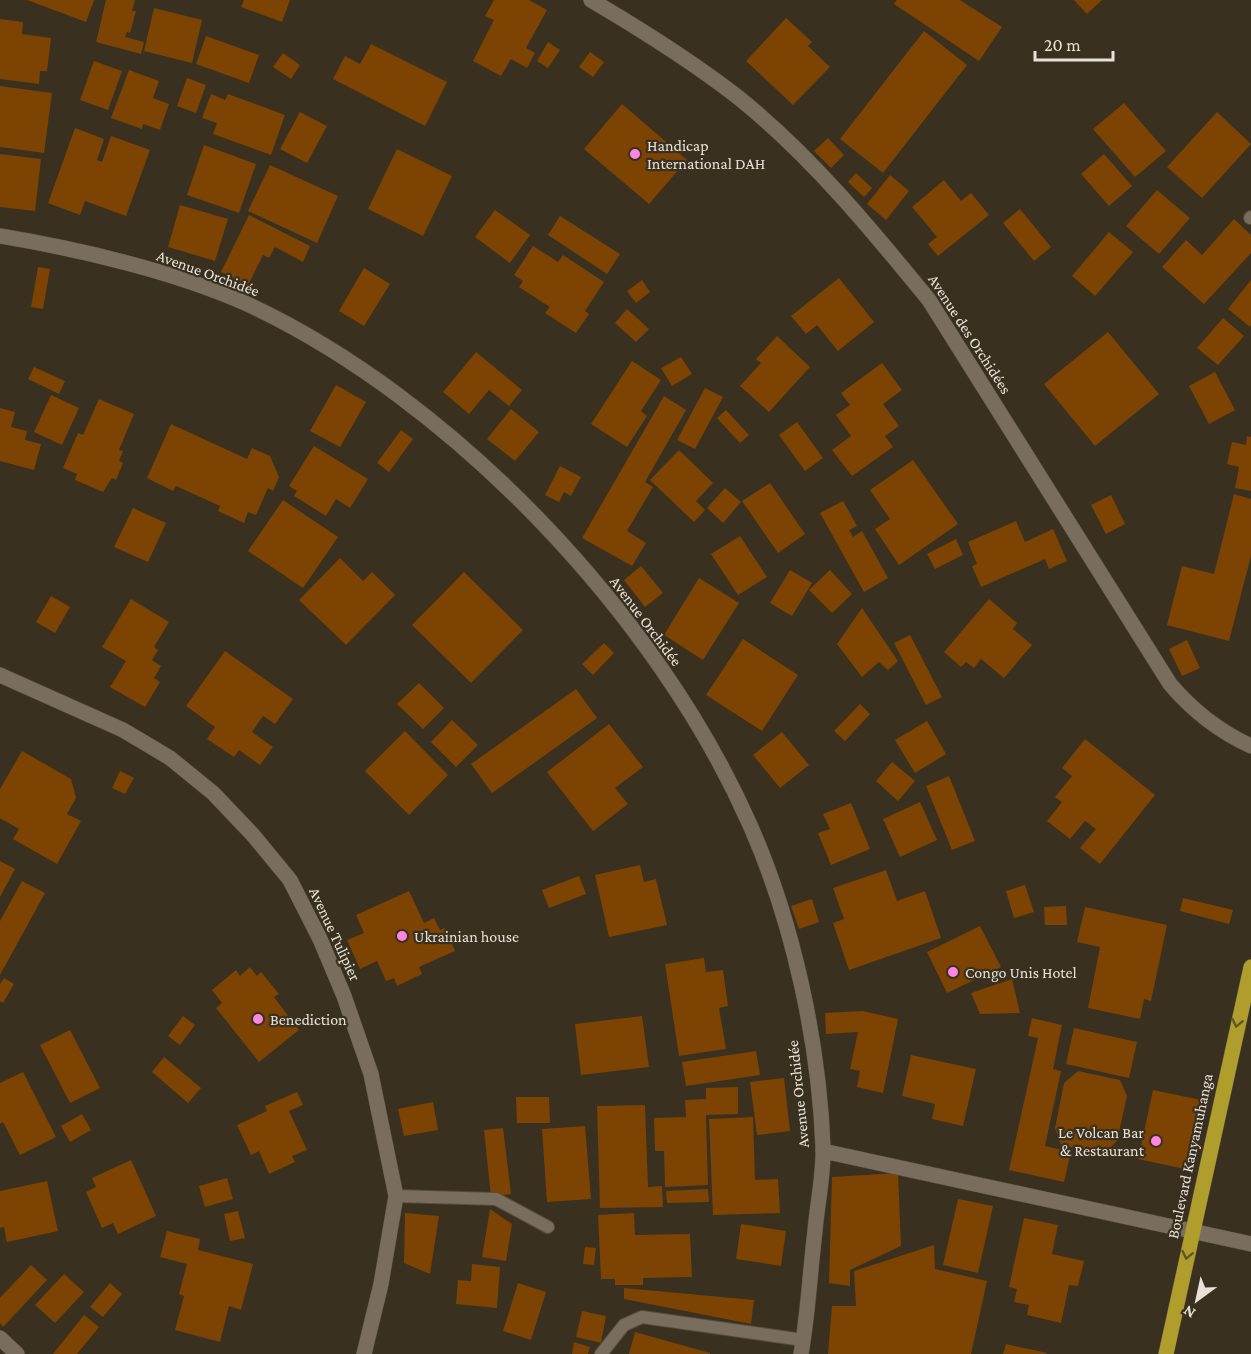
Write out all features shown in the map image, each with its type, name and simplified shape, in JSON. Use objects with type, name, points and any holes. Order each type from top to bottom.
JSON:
[{"type":"main road","name":"Boulevard Kanyamuhanga","points":[[1166,1354],[1251,967]]},
{"type":"street","name":"Avenue des Orchidées","points":[[591,0],[670,49],[739,98],[785,140],[870,230],[929,300],[1170,684],[1198,714],[1251,746]]},
{"type":"street","name":"Avenue Orchidée","points":[[0,236],[43,243],[190,283],[244,303],[344,358],[398,394],[495,474],[592,579],[648,648],[703,732],[751,825],[782,914],[807,1014],[817,1077],[823,1151],[802,1347]]},
{"type":"street","name":"Avenue Tulipier","points":[[0,675],[123,730],[170,758],[213,793],[254,835],[290,880],[332,968],[371,1074],[396,1196],[381,1284],[364,1354]]},
{"type":"street","points":[[823,1151],[1251,1244]]},
{"type":"street","points":[[0,1338],[17,1354]]},
{"type":"lane","points":[[396,1196],[496,1199],[548,1227]]},
{"type":"lane","points":[[601,1354],[624,1325],[642,1317],[802,1347]]},
{"type":"building","points":[[27,0],[94,0],[86,22]]},
{"type":"building","points":[[106,0],[135,0],[132,11],[136,11],[130,33],[127,32],[125,37],[144,42],[141,54],[96,42]]},
{"type":"building","points":[[244,0],[290,0],[282,22],[241,7]]},
{"type":"building","points":[[494,0],[529,0],[547,10],[526,48],[535,53],[527,68],[511,59],[501,76],[473,61],[494,20],[485,16]]},
{"type":"building","points":[[897,0],[960,0],[1002,27],[979,61],[894,4]]},
{"type":"building","points":[[1074,0],[1102,0],[1087,14]]},
{"type":"building","points":[[154,8],[202,20],[192,63],[144,51]]},
{"type":"building","points":[[786,18],[812,42],[808,46],[830,67],[793,105],[746,61]]},
{"type":"building","points":[[0,19],[23,22],[22,34],[51,38],[47,71],[40,71],[39,84],[0,79]]},
{"type":"building","points":[[924,31],[967,65],[883,173],[840,139]]},
{"type":"building","points":[[206,36],[259,55],[249,83],[196,64]]},
{"type":"building","points":[[548,42],[560,50],[548,68],[537,61]]},
{"type":"building","points":[[371,44],[447,82],[425,126],[333,79],[345,56],[360,64]]},
{"type":"building","points":[[590,52],[604,62],[593,77],[579,67]]},
{"type":"building","points":[[283,53],[300,65],[291,79],[273,67]]},
{"type":"building","points":[[94,61],[122,71],[108,110],[80,100]]},
{"type":"building","points":[[129,70],[159,81],[153,98],[169,104],[160,130],[143,124],[142,129],[111,118]]},
{"type":"building","points":[[187,78],[206,85],[196,113],[177,106]]},
{"type":"building","points":[[0,86],[52,93],[44,153],[0,147]]},
{"type":"building","points":[[211,94],[225,100],[228,94],[285,115],[271,155],[213,134],[217,123],[202,118]]},
{"type":"building","points":[[1124,103],[1166,151],[1135,177],[1093,129]]},
{"type":"building","name":"Handicap International DAH","points":[[622,104],[687,160],[649,204],[584,149]]},
{"type":"building","points":[[300,112],[327,126],[307,163],[280,149]]},
{"type":"building","points":[[1217,112],[1251,144],[1202,198],[1167,167]]},
{"type":"building","points":[[75,128],[104,139],[97,160],[102,162],[111,136],[150,150],[126,216],[85,201],[80,215],[48,203]]},
{"type":"building","points":[[828,138],[844,155],[831,168],[814,151]]},
{"type":"building","points":[[204,145],[256,164],[239,213],[187,195]]},
{"type":"building","points":[[397,149],[452,176],[423,236],[368,209]]},
{"type":"building","points":[[0,154],[41,159],[35,211],[0,207]]},
{"type":"building","points":[[1104,154],[1132,186],[1109,206],[1081,174]]},
{"type":"building","points":[[270,165],[338,196],[317,243],[248,211]]},
{"type":"building","points":[[856,173],[872,188],[864,197],[848,182]]},
{"type":"building","points":[[890,175],[909,191],[886,220],[867,204]]},
{"type":"building","points":[[944,180],[961,201],[971,193],[989,215],[938,256],[928,244],[937,237],[912,207]]},
{"type":"building","points":[[1157,190],[1190,218],[1159,254],[1126,226]]},
{"type":"building","points":[[180,205],[228,219],[215,261],[168,247]]},
{"type":"building","points":[[1020,209],[1051,247],[1034,261],[1003,223]]},
{"type":"building","points":[[495,210],[530,235],[510,263],[475,237]]},
{"type":"building","points":[[249,215],[310,246],[303,262],[275,247],[269,258],[263,255],[248,285],[221,272]]},
{"type":"building","points":[[560,216],[620,254],[607,274],[548,235]]},
{"type":"building","points":[[1234,219],[1251,235],[1251,253],[1204,304],[1162,267],[1186,240],[1202,255]]},
{"type":"building","points":[[1109,232],[1133,252],[1095,296],[1072,276]]},
{"type":"building","points":[[533,246],[558,262],[563,255],[604,282],[585,311],[589,314],[576,333],[545,313],[550,307],[519,287],[523,281],[514,275]]},
{"type":"building","points":[[38,267],[50,269],[43,309],[31,307]]},
{"type":"building","points":[[364,268],[390,284],[364,326],[339,311]]},
{"type":"building","points":[[839,278],[874,322],[838,351],[817,325],[806,334],[791,316]]},
{"type":"building","points":[[642,280],[650,292],[636,303],[627,291]]},
{"type":"building","points":[[1251,280],[1251,325],[1250,327],[1228,309]]},
{"type":"building","points":[[627,309],[649,329],[636,342],[615,323]]},
{"type":"building","points":[[1223,318],[1244,336],[1218,365],[1197,348]]},
{"type":"building","points":[[1108,332],[1159,394],[1095,446],[1044,384]]},
{"type":"building","points":[[777,336],[810,367],[769,412],[740,386],[761,363],[756,359]]},
{"type":"building","points":[[476,352],[522,390],[509,406],[489,390],[469,414],[443,392]]},
{"type":"building","points":[[681,357],[692,374],[672,386],[661,368]]},
{"type":"building","points":[[632,361],[661,380],[641,411],[647,416],[627,447],[591,424]]},
{"type":"building","points":[[882,363],[902,390],[883,404],[899,426],[885,436],[893,447],[852,476],[832,450],[851,436],[836,415],[850,405],[841,393]]},
{"type":"building","points":[[34,367],[65,381],[59,394],[28,379]]},
{"type":"building","points":[[1215,372],[1235,410],[1209,424],[1189,386]]},
{"type":"building","points":[[336,385],[366,402],[340,447],[310,431]]},
{"type":"building","points":[[705,388],[723,397],[695,449],[677,440]]},
{"type":"building","points":[[51,395],[79,408],[62,445],[34,432]]},
{"type":"building","points":[[664,396],[686,410],[645,482],[653,487],[627,531],[646,543],[632,566],[582,538]]},
{"type":"building","points":[[99,399],[134,414],[119,450],[123,451],[119,461],[123,463],[116,480],[112,478],[103,492],[75,480],[77,474],[63,468],[78,433],[83,435]]},
{"type":"building","points":[[0,408],[15,412],[11,427],[27,431],[25,440],[41,444],[34,470],[0,461]]},
{"type":"building","points":[[511,409],[539,432],[515,461],[487,439]]},
{"type":"building","points":[[726,410],[749,435],[740,443],[717,418]]},
{"type":"building","points":[[797,422],[823,458],[805,471],[779,435]]},
{"type":"building","points":[[171,424],[247,459],[252,448],[270,456],[279,477],[273,491],[268,488],[256,515],[248,512],[244,523],[218,511],[220,506],[176,486],[173,491],[147,478]]},
{"type":"building","points":[[401,430],[413,439],[389,472],[377,463]]},
{"type":"building","points":[[1247,436],[1251,437],[1251,491],[1235,488],[1239,467],[1227,464],[1232,442],[1246,445]]},
{"type":"building","points":[[314,446],[368,479],[350,508],[336,499],[326,516],[294,496],[297,491],[289,486]]},
{"type":"building","points":[[679,450],[713,483],[696,501],[705,510],[694,522],[650,480]]},
{"type":"building","points":[[913,460],[958,524],[899,565],[875,529],[890,519],[870,490]]},
{"type":"building","points":[[560,466],[581,477],[571,496],[564,492],[559,502],[545,495]]},
{"type":"building","points":[[770,483],[805,534],[778,553],[742,501]]},
{"type":"building","points":[[725,488],[741,502],[723,523],[707,508]]},
{"type":"building","points":[[1234,494],[1251,499],[1251,556],[1229,641],[1167,625],[1182,566],[1214,574]]},
{"type":"building","points":[[1111,495],[1125,524],[1106,534],[1091,505]]},
{"type":"building","points":[[283,500],[338,537],[303,588],[248,551]]},
{"type":"building","points":[[843,501],[857,526],[849,530],[853,537],[862,531],[888,578],[864,592],[820,513]]},
{"type":"building","points":[[133,508],[166,523],[148,562],[114,547]]},
{"type":"building","points":[[1016,521],[1025,542],[1053,529],[1067,561],[1049,569],[1045,559],[981,587],[972,566],[977,564],[968,542]]},
{"type":"building","points":[[740,536],[767,577],[738,595],[711,554]]},
{"type":"building","points":[[956,539],[963,555],[935,569],[927,554]]},
{"type":"building","points":[[340,558],[363,581],[372,572],[395,595],[346,645],[299,600]]},
{"type":"building","points":[[641,566],[663,593],[645,607],[624,580]]},
{"type":"building","points":[[790,570],[812,583],[792,616],[770,603]]},
{"type":"building","points":[[830,570],[852,594],[832,613],[809,590]]},
{"type":"building","points":[[464,572],[523,630],[471,683],[412,625]]},
{"type":"building","points":[[699,578],[739,603],[703,660],[664,635]]},
{"type":"building","points":[[51,596],[70,607],[55,633],[36,622]]},
{"type":"building","points":[[131,599],[169,622],[154,647],[158,650],[152,660],[161,666],[154,678],[160,682],[145,707],[110,687],[126,661],[102,647]]},
{"type":"building","points":[[989,599],[1017,623],[1013,629],[1032,645],[1004,678],[981,659],[974,668],[966,662],[961,667],[944,652]]},
{"type":"building","points":[[862,608],[898,661],[888,670],[879,662],[862,677],[837,644]]},
{"type":"building","points":[[910,635],[942,697],[926,705],[894,643]]},
{"type":"building","points":[[743,639],[798,675],[762,731],[706,695]]},
{"type":"building","points":[[1187,640],[1200,668],[1182,676],[1169,649]]},
{"type":"building","points":[[604,643],[614,653],[593,675],[582,664]]},
{"type":"building","points":[[225,651],[293,699],[275,724],[263,716],[252,732],[273,747],[260,765],[239,750],[234,757],[207,739],[215,727],[186,706]]},
{"type":"building","points":[[419,683],[444,708],[423,729],[397,704]]},
{"type":"building","points":[[576,689],[597,718],[492,793],[471,764]]},
{"type":"building","points":[[860,704],[870,714],[845,741],[834,731]]},
{"type":"building","points":[[452,720],[478,745],[456,767],[431,742]]},
{"type":"building","points":[[927,721],[946,754],[915,773],[895,740]]},
{"type":"building","points":[[609,724],[643,767],[615,788],[628,804],[593,831],[547,772]]},
{"type":"building","points":[[405,731],[448,775],[409,815],[365,771]]},
{"type":"building","points":[[782,732],[809,765],[780,788],[753,755]]},
{"type":"building","points":[[1085,739],[1155,795],[1100,864],[1080,848],[1096,829],[1085,821],[1070,839],[1047,821],[1062,802],[1055,797],[1072,776],[1062,768]]},
{"type":"building","points":[[22,751],[71,779],[76,798],[67,814],[81,821],[57,864],[13,839],[19,829],[0,818],[0,789]]},
{"type":"building","points":[[892,762],[915,781],[898,801],[876,781]]},
{"type":"building","points":[[120,771],[134,778],[125,794],[112,788]]},
{"type":"building","points":[[949,776],[975,841],[952,850],[926,786]]},
{"type":"building","points":[[920,802],[937,840],[900,857],[883,819]]},
{"type":"building","points":[[851,803],[870,849],[831,865],[818,833],[830,829],[823,814]]},
{"type":"building","points":[[0,861],[15,869],[0,897]]},
{"type":"building","points":[[640,865],[644,882],[656,879],[667,925],[609,937],[595,875]]},
{"type":"building","points":[[886,870],[897,901],[925,891],[941,938],[849,970],[833,923],[844,919],[833,888]]},
{"type":"building","points":[[579,876],[586,894],[549,908],[542,890]]},
{"type":"building","points":[[22,881],[45,893],[0,975],[0,921]]},
{"type":"building","points":[[1025,885],[1034,912],[1014,918],[1006,891]]},
{"type":"building","name":"Ukrainian house","points":[[409,891],[424,923],[434,918],[440,930],[445,928],[455,951],[419,967],[422,974],[397,986],[394,978],[386,981],[377,961],[360,969],[347,940],[364,933],[356,915]]},
{"type":"building","points":[[1183,898],[1233,910],[1229,924],[1180,911]]},
{"type":"building","points":[[812,899],[819,922],[799,929],[791,906]]},
{"type":"building","points":[[1066,906],[1067,925],[1045,925],[1044,907]]},
{"type":"building","points":[[1085,907],[1167,925],[1151,1001],[1144,999],[1140,1019],[1088,1008],[1100,947],[1077,942]]},
{"type":"building","points":[[980,926],[1001,967],[947,993],[927,952]]},
{"type":"building","points":[[704,958],[706,972],[723,970],[728,1006],[719,1008],[726,1049],[679,1056],[665,964]]},
{"type":"building","name":"Benediction","points":[[250,967],[257,976],[261,972],[279,994],[274,997],[299,1030],[259,1062],[216,1008],[222,1003],[212,990],[236,970],[240,976]]},
{"type":"building","points":[[4,978],[14,984],[3,1003],[0,1001],[0,984]]},
{"type":"building","points":[[1012,979],[1020,1013],[980,1014],[971,993]]},
{"type":"building","points":[[863,1011],[898,1019],[883,1093],[857,1087],[860,1071],[850,1069],[858,1032],[826,1034],[825,1013]]},
{"type":"building","points":[[183,1016],[195,1025],[180,1045],[168,1036]]},
{"type":"building","points":[[642,1016],[649,1067],[581,1075],[575,1024]]},
{"type":"building","points":[[1032,1018],[1062,1025],[1053,1069],[1061,1071],[1045,1146],[1071,1152],[1064,1182],[1009,1170],[1038,1038],[1028,1036]]},
{"type":"building","points":[[1074,1028],[1137,1042],[1129,1078],[1066,1064]]},
{"type":"building","points":[[70,1030],[100,1088],[70,1103],[40,1045]]},
{"type":"building","points":[[756,1051],[760,1075],[686,1086],[682,1062]]},
{"type":"building","points":[[911,1055],[976,1069],[963,1126],[932,1119],[935,1104],[902,1096]]},
{"type":"building","points":[[164,1057],[201,1088],[188,1103],[152,1072]]},
{"type":"building","points":[[1078,1071],[1120,1080],[1127,1096],[1117,1141],[1104,1154],[1061,1145],[1055,1128],[1064,1083]]},
{"type":"building","points":[[23,1072],[56,1137],[20,1155],[3,1122],[0,1124],[0,1083]]},
{"type":"building","points":[[784,1078],[790,1131],[757,1135],[750,1082]]},
{"type":"building","points":[[738,1087],[738,1114],[706,1115],[708,1185],[665,1187],[664,1151],[655,1151],[654,1118],[686,1117],[685,1100],[706,1099],[706,1088]]},
{"type":"building","points":[[1153,1090],[1201,1100],[1185,1169],[1138,1159]]},
{"type":"building","points":[[297,1092],[303,1105],[289,1111],[307,1150],[292,1156],[295,1162],[269,1174],[259,1151],[251,1155],[237,1125],[267,1111],[265,1106]]},
{"type":"building","points":[[516,1097],[549,1097],[550,1123],[517,1123]]},
{"type":"building","points":[[433,1102],[438,1130],[404,1136],[398,1109]]},
{"type":"building","points":[[645,1105],[648,1187],[662,1186],[663,1207],[600,1208],[597,1106]]},
{"type":"building","points":[[82,1114],[91,1130],[70,1142],[61,1126]]},
{"type":"building","points":[[753,1117],[755,1180],[778,1179],[780,1213],[713,1215],[709,1119]]},
{"type":"building","points":[[585,1126],[591,1199],[547,1202],[542,1129]]},
{"type":"building","points":[[503,1128],[511,1194],[491,1197],[484,1130]]},
{"type":"building","points":[[131,1160],[156,1216],[118,1234],[113,1223],[102,1228],[86,1192],[96,1187],[92,1178]]},
{"type":"building","points":[[898,1173],[901,1246],[850,1270],[850,1286],[829,1283],[832,1177]]},
{"type":"building","points":[[227,1178],[233,1199],[205,1207],[199,1186]]},
{"type":"building","points":[[47,1181],[58,1231],[7,1242],[4,1227],[0,1228],[0,1191]]},
{"type":"building","points":[[708,1189],[709,1202],[667,1203],[666,1191]]},
{"type":"building","points":[[958,1199],[993,1206],[978,1273],[943,1265]]},
{"type":"building","points":[[490,1209],[512,1224],[506,1261],[482,1257]]},
{"type":"building","points":[[238,1211],[245,1238],[230,1241],[224,1214]]},
{"type":"building","points":[[405,1213],[439,1216],[430,1274],[404,1263]]},
{"type":"building","points":[[634,1213],[635,1235],[690,1234],[692,1277],[643,1278],[643,1285],[615,1285],[615,1279],[601,1279],[598,1215]]},
{"type":"building","points":[[1024,1218],[1058,1225],[1052,1254],[1084,1261],[1078,1286],[1069,1285],[1061,1323],[1027,1315],[1029,1305],[1014,1302],[1017,1289],[1009,1287]]},
{"type":"building","points":[[741,1224],[786,1231],[781,1266],[736,1259]]},
{"type":"building","points":[[167,1231],[200,1239],[198,1250],[253,1264],[241,1310],[229,1306],[220,1342],[175,1330],[184,1296],[179,1294],[187,1264],[160,1257]]},
{"type":"building","points":[[934,1245],[935,1269],[987,1281],[971,1354],[828,1354],[832,1306],[856,1306],[854,1271]]},
{"type":"building","points":[[585,1247],[596,1248],[594,1265],[583,1264]]},
{"type":"building","points":[[472,1264],[500,1267],[497,1308],[456,1304],[458,1280],[471,1281]]},
{"type":"building","points":[[31,1265],[47,1280],[3,1327],[0,1323],[0,1298]]},
{"type":"building","points":[[64,1274],[84,1292],[55,1323],[35,1305]]},
{"type":"building","points":[[110,1283],[122,1294],[103,1317],[90,1307]]},
{"type":"building","points":[[518,1283],[546,1292],[531,1340],[503,1331]]},
{"type":"building","points":[[624,1288],[754,1300],[751,1324],[624,1299]]},
{"type":"building","points":[[582,1311],[606,1316],[601,1343],[576,1337]]},
{"type":"building","points":[[84,1315],[99,1327],[77,1354],[53,1354]]},
{"type":"building","points":[[635,1332],[710,1353],[710,1354],[629,1354]]},
{"type":"building","points":[[574,1342],[590,1347],[588,1354],[572,1354]]},
{"type":"building","points":[[1006,1344],[1047,1353],[1003,1354]]},
{"type":"place","name":"Handicap International DAH","points":[[635,154]]},
{"type":"place","name":"Ukrainian house","points":[[402,936]]},
{"type":"place","name":"Congo Unis Hotel","points":[[953,972]]},
{"type":"place","name":"Benediction","points":[[258,1019]]},
{"type":"place","name":"Le Volcan Bar & Restaurant","points":[[1156,1141]]}]
